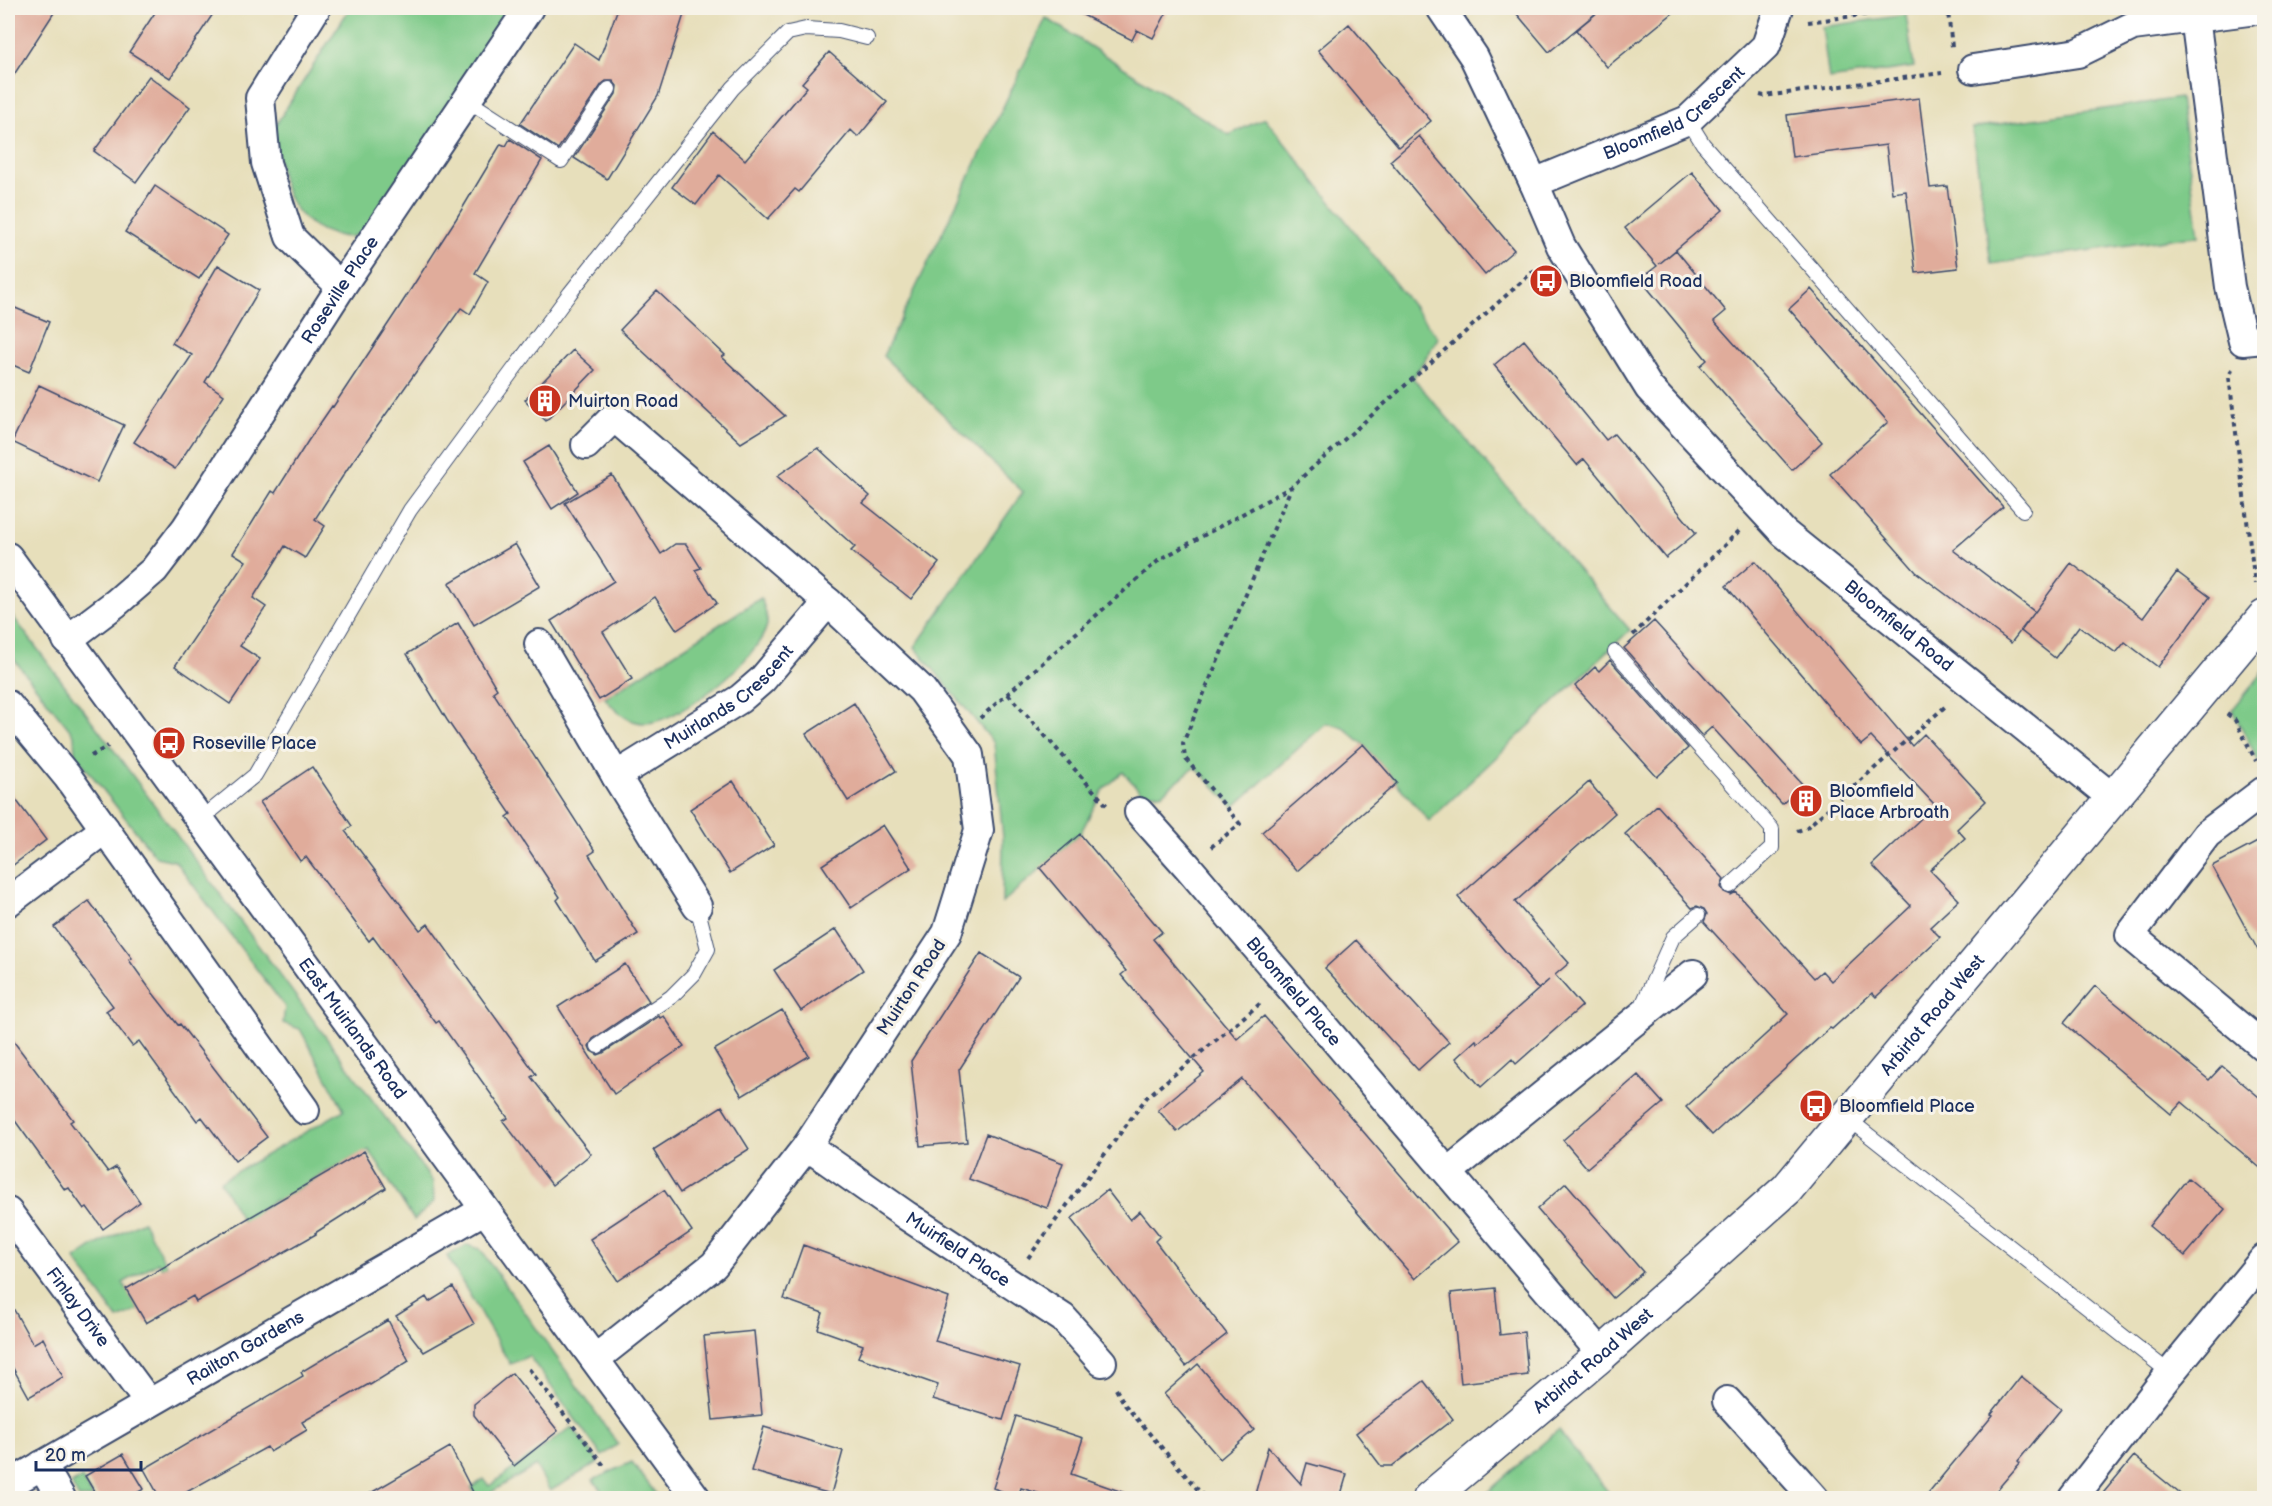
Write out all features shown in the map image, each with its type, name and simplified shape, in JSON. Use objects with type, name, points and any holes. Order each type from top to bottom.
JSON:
[{"type":"main road","name":"Arbirlot Road West","points":[[1430,1498],[1602,1354],[1787,1189],[2207,687],[2262,604]]},
{"type":"street","points":[[316,8],[260,98],[266,164],[290,237],[341,287]]},
{"type":"street","name":"Roseville Place","points":[[67,640],[116,603],[154,570],[186,528],[341,287],[529,8]]},
{"type":"street","name":"Bloomfield Road","points":[[1441,8],[1474,57],[1534,183],[1561,246],[1648,388],[1784,533],[2114,799]]},
{"type":"street","points":[[1964,70],[2078,53],[2133,26],[2265,9]]},
{"type":"street","name":"Bloomfield Crescent","points":[[1534,183],[1688,120],[1766,46],[1777,14]]},
{"type":"street","points":[[2195,17],[2229,287],[2254,340]]},
{"type":"street","name":"Muirton Road","points":[[586,445],[614,417],[828,602],[922,690],[969,755],[979,830],[947,933],[807,1146],[714,1265],[595,1359]]},
{"type":"street","name":"East Muirlands Road","points":[[8,557],[696,1498]]},
{"type":"street","name":"Muirlands Crescent","points":[[616,776],[740,699],[762,680],[828,602]]},
{"type":"street","points":[[539,644],[616,776],[697,906]]},
{"type":"street","points":[[8,705],[67,776],[305,1110]]},
{"type":"street","points":[[2265,791],[2207,834],[2130,935],[2265,1047]]},
{"type":"street","name":"Bloomfield Place","points":[[1139,812],[1602,1354]]},
{"type":"street","points":[[8,902],[105,830]]},
{"type":"street","points":[[1448,1172],[1693,974]]},
{"type":"street","name":"Muirfield Place","points":[[807,1146],[907,1216],[1063,1318],[1101,1362]]},
{"type":"street","name":"Railton Gardens","points":[[8,1485],[484,1210]]},
{"type":"street","name":"Finlay Drive","points":[[8,1212],[149,1403]]},
{"type":"street","points":[[2073,1498],[2170,1373],[2265,1259]]},
{"type":"street","points":[[1727,1401],[1814,1498]]},
{"type":"street","points":[[42,1465],[61,1498]]},
{"type":"lane","points":[[200,820],[255,775],[410,510],[570,293],[733,88],[788,33],[806,29],[839,31],[867,38]]},
{"type":"lane","points":[[467,100],[561,161],[609,89]]},
{"type":"lane","points":[[1688,120],[1703,144],[2023,510]]},
{"type":"lane","points":[[1615,652],[1772,830],[1774,838],[1772,848],[1730,886]]},
{"type":"lane","points":[[598,1046],[671,997],[694,974],[708,949],[697,906]]},
{"type":"lane","points":[[1637,1018],[1673,937],[1698,915]]},
{"type":"lane","points":[[1847,1118],[2170,1373]]},
{"type":"path","points":[[1726,83],[1764,96],[1964,70],[1948,12],[1908,9],[1792,24],[1777,14]]},
{"type":"path","points":[[955,736],[1008,694],[1159,560],[1291,487],[1561,246]]},
{"type":"path","points":[[2254,340],[2229,377],[2253,582],[2262,604]]},
{"type":"path","points":[[1188,867],[1240,824],[1185,758],[1183,743],[1291,487]]},
{"type":"path","points":[[1615,652],[1733,536]]},
{"type":"path","points":[[2207,687],[2228,715],[2235,720],[2257,763]]},
{"type":"path","points":[[1008,694],[1117,818],[1139,812]]},
{"type":"path","points":[[1774,838],[1806,828],[1948,705]]},
{"type":"path","points":[[67,776],[89,757],[133,728]]},
{"type":"path","points":[[1010,1283],[1147,1097],[1286,983]]},
{"type":"path","points":[[1101,1362],[1125,1405],[1205,1498]]},
{"type":"path","points":[[529,1370],[605,1467]]},
{"type":"green space","points":[[350,8],[517,8],[365,230],[354,236],[345,237],[321,230],[297,211],[285,187],[273,129]]},
{"type":"green space","points":[[1906,15],[1914,67],[1829,79],[1822,27]]},
{"type":"green space","points":[[1046,18],[1229,135],[1265,118],[1438,338],[1413,378],[1630,630],[1429,821],[1363,744],[1343,727],[1326,723],[1234,807],[1195,767],[1161,794],[1141,792],[1123,772],[1103,790],[1080,834],[1002,903],[1003,838],[994,743],[915,647],[1023,492],[883,356]]},
{"type":"green space","points":[[2180,98],[2199,235],[1991,264],[1972,128]]},
{"type":"green space","points":[[761,598],[766,611],[767,625],[761,639],[734,670],[698,700],[662,720],[640,723],[623,716],[605,698]]},
{"type":"green space","points":[[8,610],[433,1182],[434,1202],[414,1220],[369,1150],[324,1173],[281,1200],[275,1200],[258,1211],[261,1216],[245,1226],[220,1181],[344,1110],[300,1029],[283,1023],[285,1007],[175,861],[156,857],[75,754],[74,735],[8,652]]},
{"type":"green space","points":[[2264,671],[2264,771],[2232,710]]},
{"type":"green space","points":[[143,1221],[167,1266],[162,1268],[158,1262],[123,1283],[139,1310],[118,1319],[75,1259],[94,1246]]},
{"type":"green space","points":[[467,1245],[480,1249],[618,1444],[602,1456],[529,1356],[510,1364],[447,1256]]},
{"type":"green space","points":[[572,1427],[599,1462],[550,1491],[536,1466],[481,1498],[477,1498],[471,1488],[484,1479],[489,1486]]},
{"type":"green space","points":[[1558,1430],[1613,1498],[1481,1498]]},
{"type":"green space","points":[[632,1462],[659,1498],[607,1498],[593,1480]]},
{"type":"green space","points":[[82,1478],[93,1498],[79,1498],[71,1484]]},
{"type":"building","points":[[8,8],[57,8],[8,84]]},
{"type":"building","points":[[158,8],[217,8],[170,78],[129,52]]},
{"type":"building","points":[[618,8],[686,8],[658,96],[607,179],[574,158],[616,94],[617,86],[613,81],[606,81],[602,84],[558,149],[520,124],[574,43],[599,60]]},
{"type":"building","points":[[1069,8],[1169,8],[1153,38],[1137,30],[1132,40]]},
{"type":"building","points":[[1512,8],[1602,8],[1549,52]]},
{"type":"building","points":[[1603,8],[1679,8],[1607,67],[1576,30]]},
{"type":"building","points":[[1349,24],[1431,121],[1399,147],[1318,50]]},
{"type":"building","points":[[829,52],[887,102],[858,137],[851,130],[799,192],[795,189],[768,219],[719,175],[696,205],[672,187],[713,131],[745,160],[807,87],[802,83]]},
{"type":"building","points":[[149,76],[190,107],[136,182],[94,151]]},
{"type":"building","points":[[1919,98],[1930,188],[1947,186],[1958,268],[1916,273],[1906,191],[1892,193],[1886,145],[1792,157],[1787,115]]},
{"type":"building","points":[[1419,136],[1514,250],[1485,275],[1390,161]]},
{"type":"building","points":[[510,139],[542,160],[475,273],[488,282],[470,314],[461,308],[348,468],[315,519],[325,526],[305,558],[285,546],[253,598],[266,607],[240,646],[260,659],[230,704],[175,666],[246,561],[233,553],[272,491],[275,493],[398,309],[501,144],[506,146]]},
{"type":"building","points":[[1692,172],[1723,210],[1659,264],[1676,250],[1726,311],[1714,321],[1822,442],[1792,470],[1700,366],[1707,360],[1640,279],[1657,266],[1625,228]]},
{"type":"building","points":[[155,186],[228,235],[199,279],[125,232]]},
{"type":"building","points":[[218,265],[259,290],[205,382],[224,395],[175,469],[134,442],[192,355],[172,343]]},
{"type":"building","points":[[1811,289],[2003,507],[1953,550],[2035,612],[2011,643],[1916,572],[1830,474],[1888,422],[1789,309]]},
{"type":"building","points":[[657,291],[725,355],[722,357],[785,416],[741,443],[620,330]]},
{"type":"building","points":[[8,305],[49,322],[29,372],[8,363]]},
{"type":"building","points":[[1524,340],[1606,440],[1614,434],[1696,533],[1666,558],[1584,459],[1577,465],[1494,365]]},
{"type":"building","points":[[573,350],[595,370],[546,421],[525,400]]},
{"type":"building","points":[[39,385],[124,425],[97,482],[12,442]]},
{"type":"building","points":[[549,446],[578,492],[552,509],[523,462]]},
{"type":"building","points":[[818,448],[870,496],[863,503],[939,563],[911,599],[851,551],[855,547],[777,476]]},
{"type":"building","points":[[612,475],[661,554],[675,544],[686,544],[701,568],[695,570],[717,603],[677,630],[655,597],[603,632],[632,679],[599,700],[551,621],[614,581],[565,503]]},
{"type":"building","points":[[515,544],[540,586],[474,625],[449,583]]},
{"type":"building","points":[[1755,561],[1912,746],[1924,734],[1986,801],[1957,829],[1965,838],[1930,870],[1959,900],[1930,927],[1940,937],[1876,997],[1872,993],[1832,1029],[1830,1028],[1712,1135],[1686,1107],[1788,1014],[1704,922],[1707,914],[1704,909],[1697,906],[1692,908],[1625,834],[1657,805],[1724,879],[1721,887],[1724,892],[1731,895],[1736,892],[1814,978],[1822,971],[1831,981],[1911,906],[1872,865],[1935,805],[1871,737],[1861,745],[1726,586]]},
{"type":"building","points":[[2071,563],[2143,618],[2177,572],[2210,597],[2158,667],[2125,642],[2116,653],[2079,626],[2055,658],[2021,631]]},
{"type":"building","points":[[1654,621],[1803,785],[1782,804],[1712,727],[1702,736],[1624,648]]},
{"type":"building","points":[[458,623],[497,689],[493,692],[595,851],[589,855],[638,934],[595,961],[557,900],[560,897],[507,817],[511,814],[447,720],[407,654]]},
{"type":"building","points":[[1610,660],[1688,748],[1657,777],[1575,686],[1595,667],[1599,671]]},
{"type":"building","points":[[854,703],[896,771],[848,801],[806,734]]},
{"type":"building","points":[[1363,744],[1397,783],[1297,871],[1262,832]]},
{"type":"building","points":[[312,767],[352,826],[345,831],[420,930],[428,924],[536,1074],[531,1077],[591,1154],[552,1185],[503,1121],[508,1118],[439,1021],[436,1023],[373,937],[369,941],[306,857],[300,861],[260,802]]},
{"type":"building","points":[[733,781],[774,845],[730,873],[690,809]]},
{"type":"building","points":[[1589,782],[1615,813],[1515,902],[1569,963],[1555,975],[1582,1006],[1516,1064],[1512,1059],[1481,1087],[1456,1058],[1476,1040],[1478,1043],[1549,980],[1538,989],[1458,897]]},
{"type":"building","points":[[8,789],[46,840],[8,869]]},
{"type":"building","points":[[883,825],[911,868],[851,908],[822,865]]},
{"type":"building","points":[[1080,834],[1162,932],[1153,939],[1237,1039],[1264,1016],[1458,1242],[1415,1279],[1242,1079],[1177,1132],[1158,1110],[1204,1072],[1121,975],[1126,971],[1040,868]]},
{"type":"building","points":[[2265,838],[2265,963],[2212,866]]},
{"type":"building","points":[[89,901],[132,958],[129,960],[152,992],[178,1025],[180,1024],[267,1137],[235,1161],[202,1117],[197,1121],[139,1041],[132,1046],[106,1011],[113,1006],[54,927]]},
{"type":"building","points":[[836,929],[863,970],[801,1011],[774,970]]},
{"type":"building","points":[[1356,940],[1449,1042],[1418,1070],[1325,968]]},
{"type":"building","points":[[981,953],[1019,977],[959,1070],[967,1142],[920,1146],[911,1061]]},
{"type":"building","points":[[625,964],[649,1001],[593,1039],[589,1046],[591,1051],[598,1055],[603,1053],[659,1016],[660,1018],[664,1016],[684,1046],[614,1094],[558,1007]]},
{"type":"building","points":[[2095,986],[2209,1080],[2222,1066],[2265,1102],[2265,1172],[2182,1102],[2171,1114],[2064,1023]]},
{"type":"building","points":[[782,1010],[809,1056],[742,1096],[714,1050]]},
{"type":"building","points":[[8,1034],[73,1120],[70,1122],[108,1172],[116,1167],[140,1202],[103,1229],[87,1207],[84,1209],[69,1188],[65,1190],[8,1111]]},
{"type":"building","points":[[1638,1075],[1663,1103],[1587,1168],[1563,1140]]},
{"type":"building","points":[[722,1106],[749,1149],[680,1193],[653,1150]]},
{"type":"building","points":[[986,1134],[1063,1163],[1047,1208],[969,1179]]},
{"type":"building","points":[[364,1151],[386,1188],[316,1234],[196,1302],[193,1296],[146,1323],[126,1289]]},
{"type":"building","points":[[2188,1178],[2225,1209],[2185,1256],[2149,1226]]},
{"type":"building","points":[[1566,1183],[1643,1272],[1613,1298],[1537,1209]]},
{"type":"building","points":[[664,1190],[692,1231],[618,1281],[590,1239]]},
{"type":"building","points":[[1107,1190],[1130,1220],[1140,1211],[1160,1236],[1155,1241],[1227,1334],[1186,1366],[1071,1219]]},
{"type":"building","points":[[803,1245],[949,1298],[935,1341],[1020,1366],[1003,1420],[933,1399],[938,1385],[858,1357],[863,1345],[818,1329],[823,1313],[784,1299]]},
{"type":"building","points":[[453,1287],[474,1324],[424,1352],[396,1316],[426,1297],[429,1302]]},
{"type":"building","points":[[1495,1288],[1500,1335],[1524,1332],[1528,1375],[1461,1383],[1451,1293]]},
{"type":"building","points":[[8,1299],[33,1344],[43,1338],[63,1377],[29,1397],[8,1359]]},
{"type":"building","points":[[388,1320],[409,1361],[302,1422],[307,1430],[270,1452],[267,1447],[176,1498],[160,1498],[144,1469],[303,1376],[301,1372]]},
{"type":"building","points":[[754,1331],[762,1415],[713,1420],[704,1336]]},
{"type":"building","points":[[1198,1364],[1254,1430],[1220,1459],[1164,1394]]},
{"type":"building","points":[[512,1373],[558,1431],[514,1466],[474,1415],[474,1404]]},
{"type":"building","points":[[2021,1376],[2061,1409],[2018,1461],[2020,1463],[1990,1498],[1924,1498],[1993,1415],[1991,1414]]},
{"type":"building","points":[[1424,1381],[1453,1419],[1392,1466],[1381,1466],[1356,1433]]},
{"type":"building","points":[[1016,1416],[1083,1438],[1071,1474],[1128,1494],[1127,1498],[1054,1498],[1021,1488],[1018,1497],[993,1488]]},
{"type":"building","points":[[764,1427],[843,1451],[831,1494],[751,1471]]},
{"type":"building","points":[[450,1447],[476,1498],[362,1498]]},
{"type":"building","points":[[1268,1447],[1301,1484],[1307,1463],[1347,1474],[1340,1498],[1254,1498]]},
{"type":"building","points":[[123,1454],[144,1489],[127,1498],[98,1498],[85,1476]]},
{"type":"building","points":[[2134,1456],[2185,1498],[2099,1498]]},
{"type":"place","name":"Bloomfield Road","points":[[1546,281]]},
{"type":"place","name":"Muirton Road","points":[[545,401]]},
{"type":"place","name":"Roseville Place","points":[[169,743]]},
{"type":"place","name":"Bloomfield Place Arbroath","points":[[1806,801]]},
{"type":"place","name":"Bloomfield Place","points":[[1816,1106]]}]
